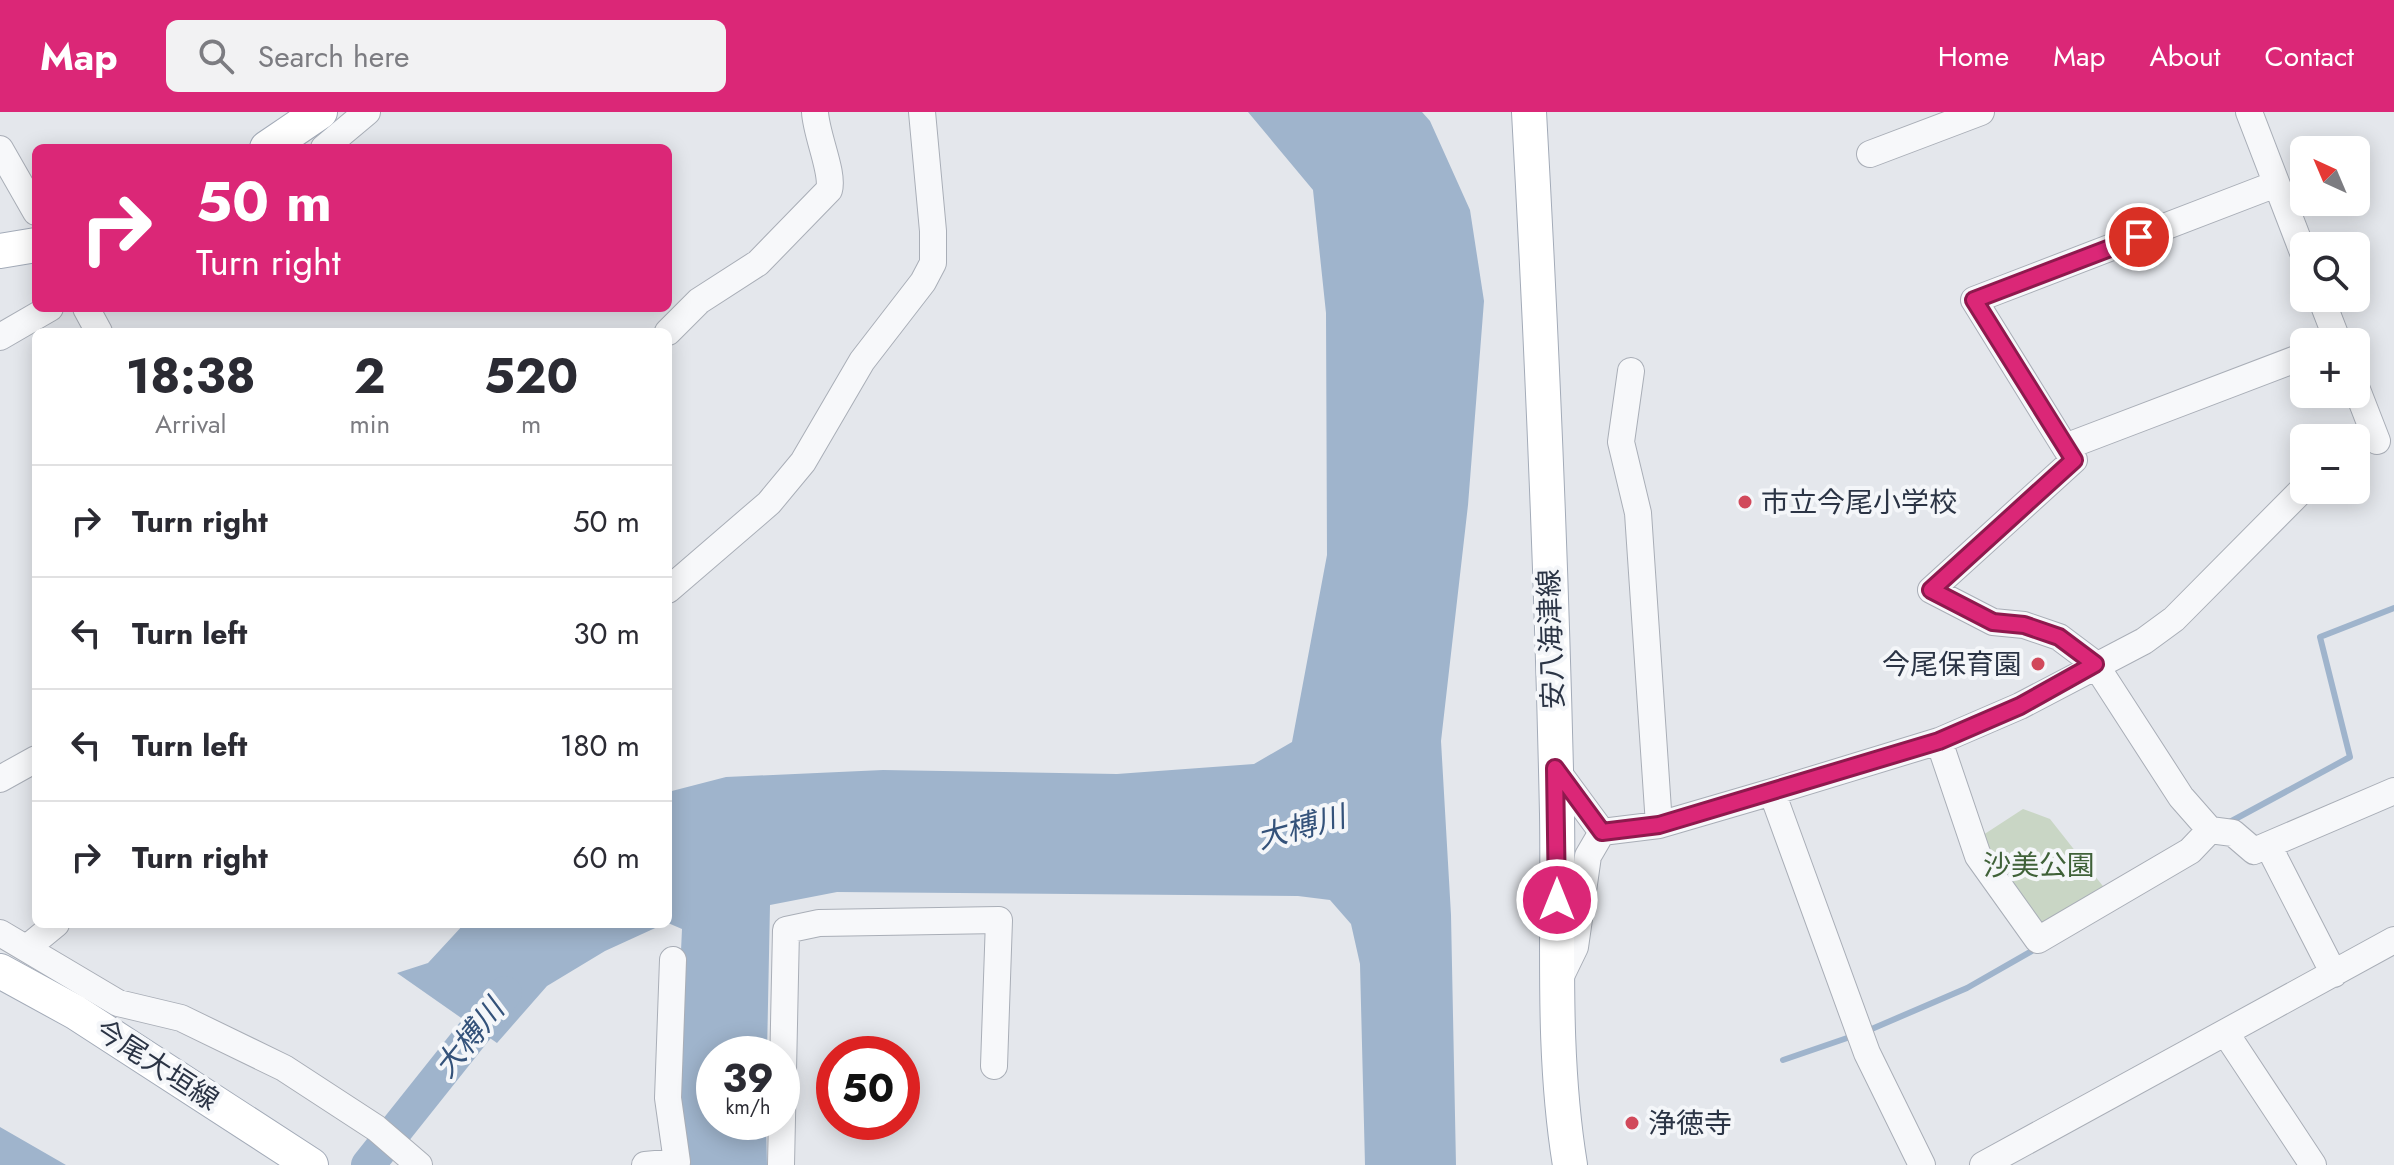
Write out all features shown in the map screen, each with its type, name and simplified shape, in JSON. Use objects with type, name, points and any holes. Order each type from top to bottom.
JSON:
[{"type":"main road","points":[[273,144],[320,112]]},
{"type":"main road","name":"安八海津線","points":[[1529,112],[1548,478],[1555,768],[1557,1065],[1570,1165]]},
{"type":"main road","points":[[0,251],[32,246]]},
{"type":"main road","name":"今尾大垣線","points":[[0,971],[75,1012],[311,1165]]},
{"type":"street","points":[[329,144],[367,112]]},
{"type":"street","points":[[672,328],[699,301],[758,263],[829,190],[832,180],[816,134],[815,112]]},
{"type":"street","points":[[674,575],[769,503],[803,462],[862,361],[923,282],[933,263],[933,231],[922,112]]},
{"type":"street","points":[[1870,154],[1981,112]]},
{"type":"street","points":[[2249,112],[2295,232]]},
{"type":"street","points":[[0,149],[32,205]]},
{"type":"street","points":[[2276,184],[1974,300],[2074,460],[1931,590],[1993,622],[2024,625],[2059,637],[2095,664],[2181,797],[2210,830],[2233,833],[2254,851],[2394,791]]},
{"type":"street","points":[[0,337],[43,312]]},
{"type":"street","points":[[2065,447],[2290,361]]},
{"type":"street","points":[[1631,371],[1621,442],[1638,513],[1659,825]]},
{"type":"street","points":[[2364,408],[2376,442]]},
{"type":"street","points":[[1602,832],[1659,825],[1772,792],[1939,741],[2020,706],[2144,641],[2174,619],[2290,502]]},
{"type":"street","points":[[1939,741],[1978,856],[2038,940],[2190,851],[2210,830]]},
{"type":"street","points":[[0,779],[32,761]]},
{"type":"street","points":[[1555,768],[1602,832]]},
{"type":"street","points":[[1772,792],[1867,1053],[1922,1165]]},
{"type":"street","points":[[1557,984],[1575,947],[1588,856],[1602,832]]},
{"type":"street","points":[[2268,845],[2334,974]]},
{"type":"street","points":[[781,1165],[786,930],[819,923],[999,920],[994,1066]]},
{"type":"street","points":[[28,947],[51,928]]},
{"type":"street","points":[[0,933],[118,1003],[181,1018],[284,1068],[376,1128],[419,1165]]},
{"type":"street","points":[[1983,1165],[2227,1035],[2394,940]]},
{"type":"street","points":[[645,1165],[677,1162],[668,1098],[673,960]]},
{"type":"street","points":[[2227,1035],[2313,1165]]},
{"type":"green space","name":"沙美公園","points":[[2023,809],[2050,819],[2106,890],[2039,928],[1980,837]]},
{"type":"water","points":[[1248,112],[1422,112],[1430,121],[1470,210],[1484,301],[1468,505],[1441,741],[1451,915],[1456,1165],[1365,1165],[1360,964],[1351,924],[1330,900],[1298,896],[837,892],[770,905],[767,1036],[696,1036],[696,1140],[766,1140],[767,1165],[684,1165],[674,1104],[682,929],[672,925],[672,791],[726,777],[883,770],[1117,774],[1254,764],[1292,742],[1327,555],[1326,313],[1313,190]]},
{"type":"water","points":[[460,928],[655,928],[605,951],[547,986],[497,1043],[397,973],[428,963]]},
{"type":"water","points":[[0,1127],[66,1165],[0,1165]]},
{"type":"waterway","points":[[2226,824],[2350,757],[2320,637],[2394,608]]},
{"type":"waterway","points":[[1867,1031],[1967,988],[2037,948]]},
{"type":"waterway","name":"大榑川","points":[[368,1165],[505,993]]},
{"type":"waterway","points":[[1783,1060],[1853,1036]]},
{"type":"place","name":"市立今尾小学校","points":[[1745,502]]},
{"type":"place","name":"今尾保育園","points":[[2038,664]]},
{"type":"place","name":"浄徳寺","points":[[1632,1123]]},
{"type":"route","points":[[1557,900],[1555,768],[1602,832],[1659,825],[1939,741],[2020,706],[2095,664],[2059,637],[2024,625],[1993,622],[1931,590],[2074,460],[1974,300],[2139,237]]}]
